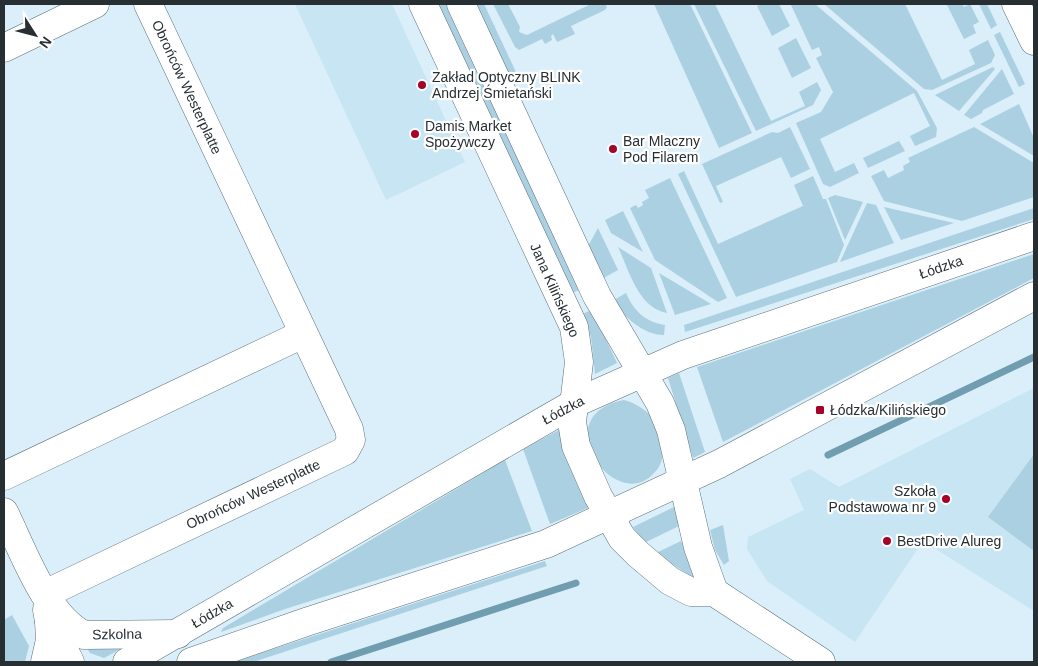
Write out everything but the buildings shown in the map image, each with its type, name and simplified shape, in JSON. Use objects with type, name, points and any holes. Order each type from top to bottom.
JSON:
[{"type":"street","points":[[4,48],[95,4]]},
{"type":"street","name":"Obrońców Westerplatte","points":[[44,594],[344,451],[351,440],[349,429],[148,4]]},
{"type":"street","name":"Jana Kilińskiego","points":[[423,4],[574,327],[579,362],[572,422],[576,446],[608,517],[622,538],[670,581],[691,592],[714,592]]},
{"type":"street","points":[[461,4],[597,296],[660,403],[671,430],[698,547],[714,592],[821,662]]},
{"type":"street","points":[[1016,4],[1034,41]]},
{"type":"street","name":"Łódzka","points":[[127,662],[574,404],[642,372],[683,355],[1034,236]]},
{"type":"street","points":[[191,662],[306,622],[537,547],[608,517],[683,481],[1034,296]]},
{"type":"street","points":[[4,476],[303,334]]},
{"type":"street","name":"Szkolna","points":[[4,512],[44,594],[65,622],[84,635],[178,634]]},
{"type":"street","name":"Szkolna","points":[[44,594],[50,640],[45,662]]},
{"type":"street","name":"Szkolna","points":[[49,621],[70,662]]},
{"type":"shaded area","points":[[295,4],[392,4],[465,162],[386,200]]},
{"type":"shaded area","points":[[437,4],[449,4],[582,289],[572,293]]},
{"type":"shaded area","points":[[474,4],[484,4],[516,72],[507,75]]},
{"type":"shaded area","points":[[493,4],[508,4],[520,27],[519,32],[527,35],[591,4],[605,4],[607,7],[605,10],[571,26],[575,34],[557,42],[553,34],[551,36],[552,40],[545,44],[542,39],[519,50],[515,47]]},
{"type":"shaded area","points":[[654,4],[690,4],[752,133],[719,148]]},
{"type":"shaded area","points":[[694,4],[715,4],[771,121],[805,106],[799,92],[817,82],[821,90],[813,105],[756,131]]},
{"type":"shaded area","points":[[761,4],[779,4],[790,26],[772,36],[757,6]]},
{"type":"shaded area","points":[[815,4],[917,91],[937,128],[936,137],[915,146],[910,136],[930,126],[914,93],[820,139],[835,172],[854,163],[859,173],[830,187],[823,184],[796,123],[821,112],[833,92],[816,58],[822,55],[819,47],[812,50],[791,5]]},
{"type":"shaded area","points":[[824,4],[905,4],[942,80],[975,64],[969,50],[988,40],[995,55],[991,63],[932,90],[924,89]]},
{"type":"shaded area","points":[[962,4],[964,7],[970,4],[979,22],[973,25],[976,33],[964,39],[947,5]]},
{"type":"shaded area","points":[[979,4],[987,4],[997,25],[991,29]]},
{"type":"shaded area","points":[[1000,32],[1025,84],[1019,87],[994,35]]},
{"type":"shaded area","points":[[796,38],[811,68],[792,78],[778,48]]},
{"type":"shaded area","points":[[993,67],[995,69],[959,111],[935,95]]},
{"type":"shaded area","points":[[1002,69],[1014,94],[983,110],[982,113],[971,119],[964,115]]},
{"type":"shaded area","points":[[1019,104],[1034,138],[1034,156],[980,124]]},
{"type":"shaded area","points":[[790,127],[810,169],[791,178],[781,157],[716,186],[723,202],[720,203],[702,164],[772,132],[778,133]]},
{"type":"shaded area","points":[[974,127],[1034,163],[1034,197],[962,221],[884,201],[871,176],[884,170],[888,178],[904,170],[903,166],[910,162],[908,158]]},
{"type":"shaded area","points":[[899,141],[905,151],[868,168],[863,158]]},
{"type":"shaded area","points":[[684,171],[718,244],[803,206],[794,185],[813,176],[823,199],[826,199],[844,245],[837,262],[736,297],[678,174]]},
{"type":"shaded area","points":[[670,178],[727,298],[718,302],[655,260],[630,208],[636,205],[638,208],[643,205],[642,202],[649,198],[645,190]]},
{"type":"shaded area","points":[[835,195],[863,202],[845,240],[828,198]]},
{"type":"shaded area","points":[[867,203],[876,205],[894,243],[840,262]]},
{"type":"shaded area","points":[[884,207],[954,223],[901,240]]},
{"type":"shaded area","points":[[1034,208],[1034,219],[685,332],[684,325]]},
{"type":"shaded area","points":[[623,211],[643,252],[611,233],[605,220]]},
{"type":"shaded area","points":[[598,228],[618,270],[602,279],[587,248]]},
{"type":"shaded area","points":[[618,247],[651,268],[667,313],[657,310],[642,296],[631,277]]},
{"type":"shaded area","points":[[1034,254],[1034,278],[723,442],[697,367]]},
{"type":"shaded area","points":[[659,273],[711,304],[675,315]]},
{"type":"shaded area","points":[[626,293],[641,315],[658,324],[665,325],[664,335],[649,332],[635,324],[612,301]]},
{"type":"shaded area","points":[[592,310],[617,363],[595,374],[591,337],[582,314]]},
{"type":"shaded area","points":[[679,373],[705,452],[693,458],[668,378]]},
{"type":"shaded area","points":[[1034,388],[1034,611],[923,541],[855,642],[767,581],[747,549],[748,537],[804,510],[790,479],[810,469],[839,487]]},
{"type":"shaded area","points":[[624,400],[640,407],[653,418],[662,449],[662,459],[657,469],[653,474],[637,483],[621,482],[606,472],[594,458],[588,440],[590,423],[601,409]]},
{"type":"shaded area","points":[[559,430],[588,508],[550,524],[523,449]]},
{"type":"shaded area","points":[[1034,454],[1034,551],[988,517]]},
{"type":"shaded area","points":[[505,460],[532,531],[285,609],[221,632],[223,628]]},
{"type":"shaded area","points":[[674,507],[679,526],[644,543],[633,527]]},
{"type":"shaded area","points":[[723,525],[729,561],[724,565],[715,550],[710,530]]},
{"type":"shaded area","points":[[681,541],[699,582],[656,553]]},
{"type":"shaded area","points":[[545,561],[547,566],[253,662],[233,662]]},
{"type":"shaded area","points":[[12,615],[29,646],[25,662],[4,662],[4,620]]},
{"type":"shaded area","points":[[81,639],[134,642],[104,658],[90,653]]},
{"type":"waterway","points":[[828,455],[1034,357]]},
{"type":"waterway","points":[[331,662],[576,583]]},
{"type":"place","name":"Zakład Optyczny BLINK Andrzej Śmietański","points":[[422,85]]},
{"type":"place","name":"Damis Market Spożywczy","points":[[415,134]]},
{"type":"place","name":"Bar Mlaczny Pod Filarem","points":[[613,149]]},
{"type":"place","name":"Łódzka/Kilińskiego","points":[[820,410]]},
{"type":"place","name":"Szkoła Podstawowa nr 9","points":[[946,499]]},
{"type":"place","name":"BestDrive Alureg","points":[[887,541]]}]
